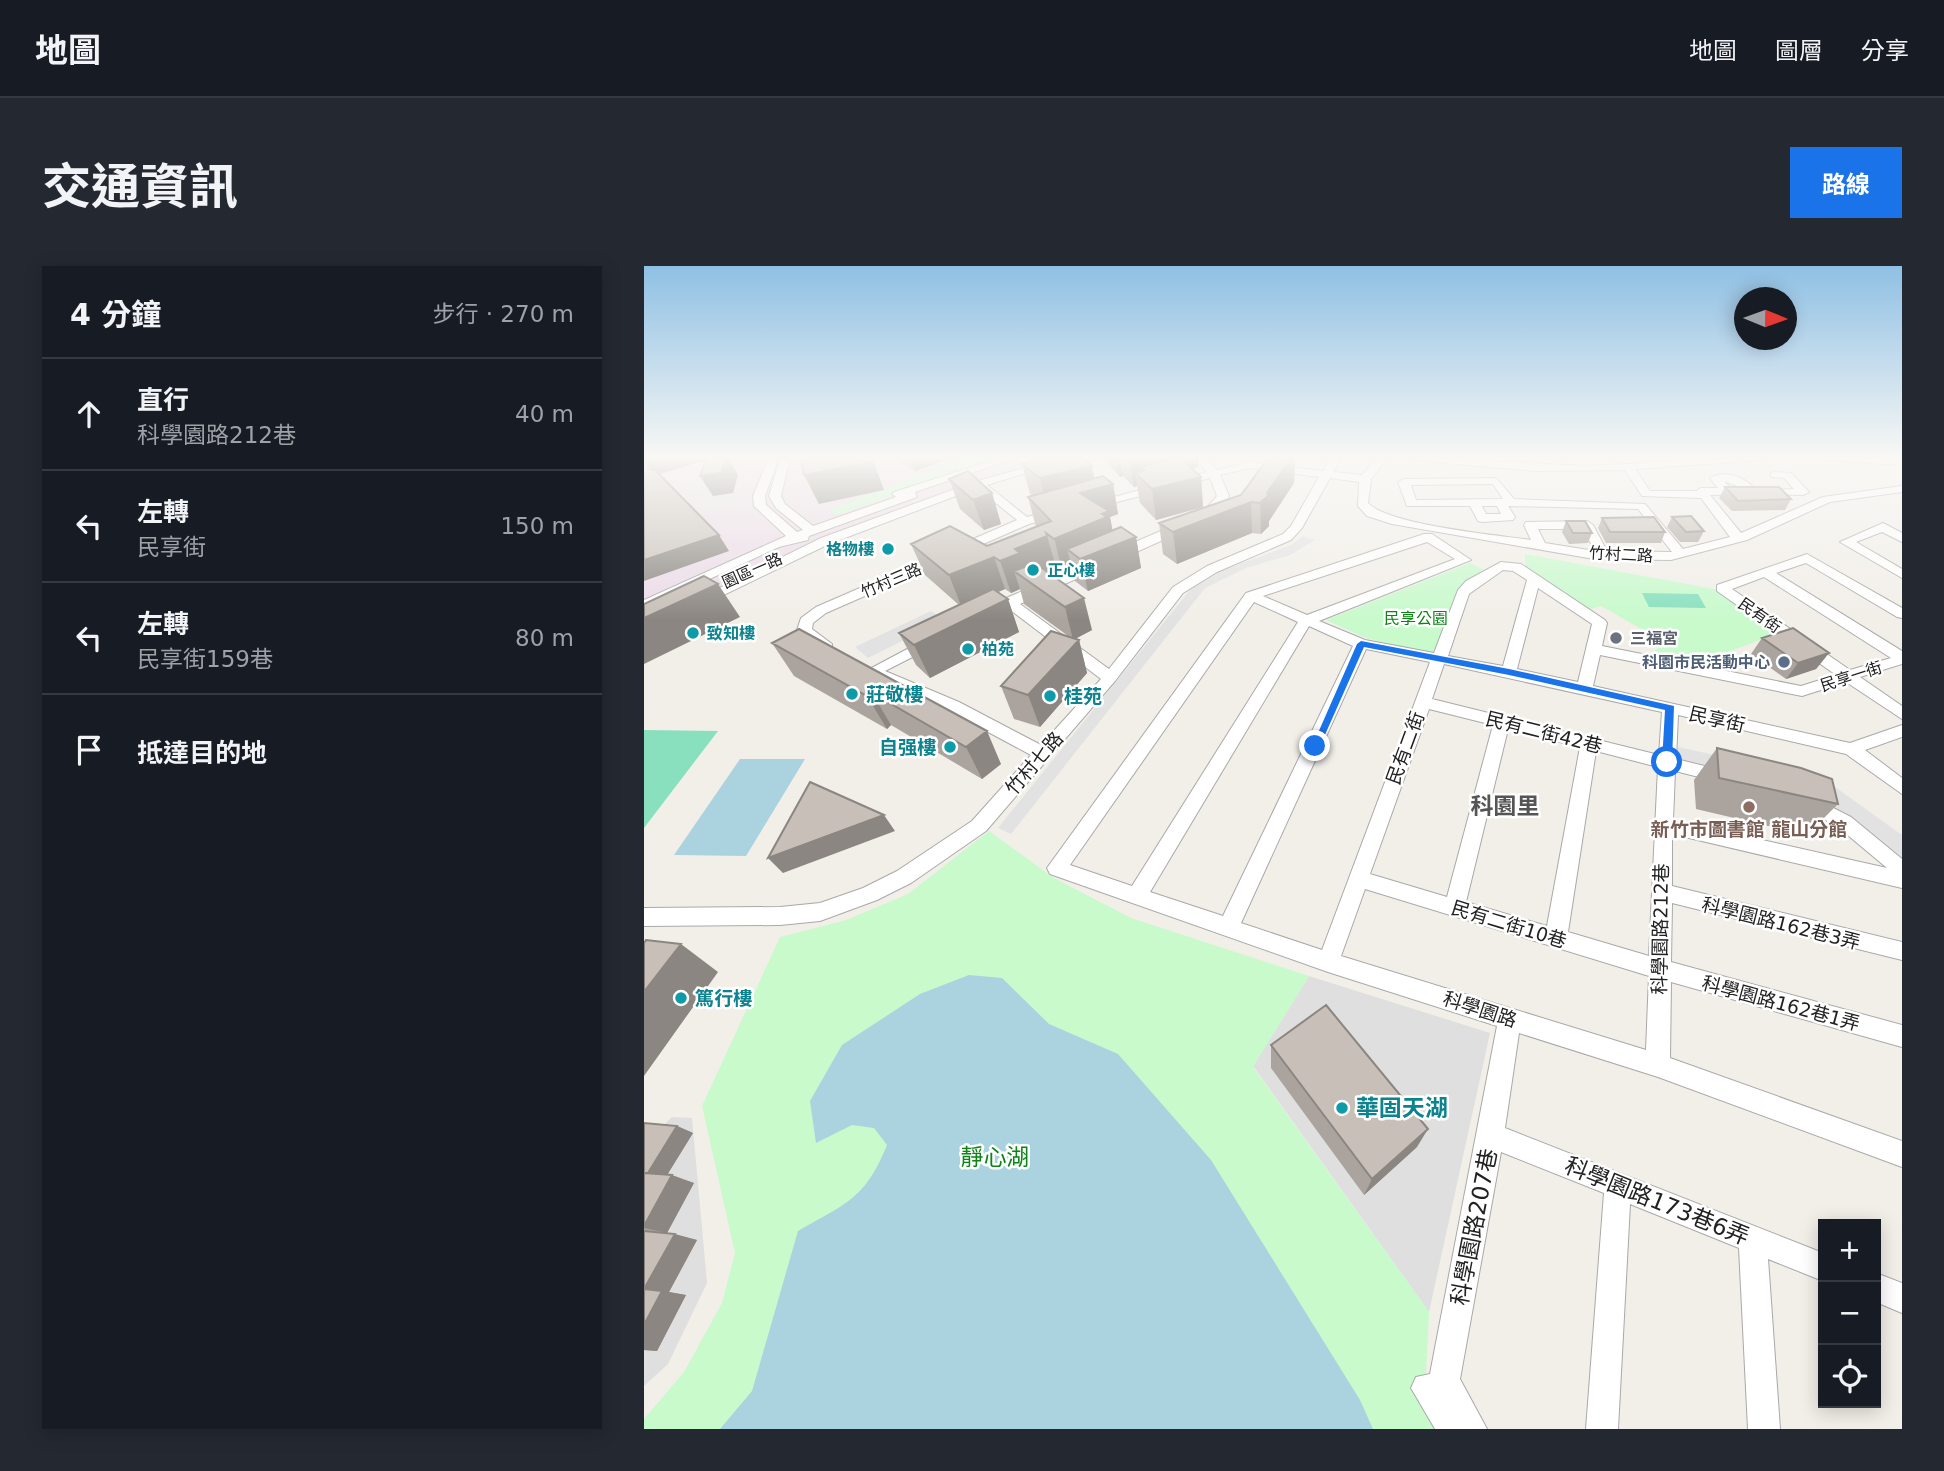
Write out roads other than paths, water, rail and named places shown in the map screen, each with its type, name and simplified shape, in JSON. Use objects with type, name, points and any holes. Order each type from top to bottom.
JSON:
[{"type":"street","points":[[765,511],[802,538]]},
{"type":"street","points":[[783,511],[802,538]]},
{"type":"street","points":[[644,596],[872,511]]},
{"type":"street","name":"園區一路","points":[[644,605],[802,538],[877,511]]},
{"type":"street","points":[[827,538],[897,511]]},
{"type":"street","points":[[690,606],[802,538],[827,538],[902,511]]},
{"type":"street","points":[[1011,511],[1024,522]]},
{"type":"street","name":"竹村三路","points":[[839,654],[804,630],[806,621],[821,610],[1024,522],[1064,511]]},
{"type":"street","points":[[975,620],[1009,602],[1212,511]]},
{"type":"street","name":"竹村七路","points":[[644,917],[780,916],[820,912],[870,894],[928,863],[979,826],[1110,678],[1178,590],[1212,569],[1287,537],[1306,511]]},
{"type":"street","name":"竹村二路","points":[[1369,511],[1396,521],[1603,555],[1671,556],[1738,538],[1796,511]]},
{"type":"street","points":[[1443,511],[1449,529]]},
{"type":"street","points":[[1479,511],[1482,518],[1509,517],[1508,511]]},
{"type":"street","points":[[1573,511],[1580,525]]},
{"type":"street","points":[[1645,511],[1681,554]]},
{"type":"street","points":[[1716,511],[1738,538]]},
{"type":"street","points":[[1539,544],[1530,525],[1587,525],[1603,555]]},
{"type":"street","points":[[1902,537],[1883,527],[1846,542],[1902,574]]},
{"type":"street","points":[[1136,897],[1305,621],[1465,560],[1428,537],[1251,596]]},
{"type":"street","name":"園區一路","points":[[644,620],[802,538]]},
{"type":"street","points":[[1768,573],[1807,558],[1902,614]]},
{"type":"street","name":"民有二街","points":[[1328,962],[1463,593],[1471,584],[1501,566],[1516,567],[1534,579]]},
{"type":"street","points":[[1768,573],[1902,659]]},
{"type":"street","name":"民有街","points":[[1768,573],[1722,588],[1902,714]]},
{"type":"street","points":[[1509,672],[1534,579],[1600,623],[1584,689]]},
{"type":"street","name":"民享街","points":[[1251,596],[1361,644],[1509,672],[1851,749]]},
{"type":"street","name":"科學園路","points":[[1251,596],[1057,868],[1328,962],[1658,1065],[1902,1154]]},
{"type":"street","points":[[1009,602],[1110,678]]},
{"type":"street","points":[[941,637],[866,669],[953,706],[1041,753]]},
{"type":"street","points":[[1228,927],[1361,644]]},
{"type":"street","name":"民享一街","points":[[1595,649],[1802,691],[1902,659]]},
{"type":"street","name":"民有二街42巷","points":[[1422,702],[1741,782]]},
{"type":"street","name":"科學園路212巷","points":[[1658,1065],[1663,825],[1670,708]]},
{"type":"street","points":[[1454,908],[1502,722]]},
{"type":"street","points":[[1851,749],[1902,731]]},
{"type":"street","points":[[1556,938],[1589,743]]},
{"type":"street","points":[[1851,749],[1902,787]]},
{"type":"street","points":[[1788,795],[1821,807],[1902,870]]},
{"type":"street","points":[[1663,825],[1902,880]]},
{"type":"street","name":"民有二街10巷","points":[[1358,879],[1660,969]]},
{"type":"street","name":"科學園路162巷3弄","points":[[1661,892],[1902,951]]},
{"type":"street","name":"科學園路162巷1弄","points":[[1660,969],[1902,1036]]},
{"type":"street","name":"科學園路207巷","points":[[1471,1429],[1444,1381],[1491,1135],[1510,1017]]},
{"type":"street","name":"科學園路173巷6弄","points":[[1491,1135],[1818,1265]]},
{"type":"street","points":[[1602,1429],[1618,1185]]},
{"type":"street","points":[[1753,1239],[1764,1429]]},
{"type":"street","points":[[1881,1289],[1902,1298]]},
{"type":"street","points":[[1427,1388],[1453,1429]]},
{"type":"water","points":[[740,759],[805,759],[746,856],[674,855]]},
{"type":"water","name":"靜心湖","points":[[969,975],[1002,978],[1049,1024],[1118,1054],[1211,1160],[1360,1400],[1373,1429],[720,1429],[752,1391],[798,1231],[853,1198],[871,1177],[887,1145],[874,1128],[852,1125],[816,1143],[810,1101],[842,1045],[920,994]]},
{"type":"place","name":"格物樓","points":[[888,549]]},
{"type":"place","name":"正心樓","points":[[1033,570]]},
{"type":"place","name":"致知樓","points":[[693,633]]},
{"type":"place","name":"三福宮","points":[[1616,638]]},
{"type":"place","name":"柏苑","points":[[968,649]]},
{"type":"place","name":"科園市民活動中心","points":[[1784,662]]},
{"type":"place","name":"莊敬樓","points":[[852,694]]},
{"type":"place","name":"桂苑","points":[[1050,696]]},
{"type":"place","name":"自强樓","points":[[950,747]]},
{"type":"place","name":"新竹市圖書館 龍山分館","points":[[1749,807]]},
{"type":"place","name":"篤行樓","points":[[681,998]]},
{"type":"place","name":"華固天湖","points":[[1342,1108]]},
{"type":"district","name":"科園里","points":[[1505,806]]},
{"type":"park label","name":"民享公園","points":[[1416,618]]}]
